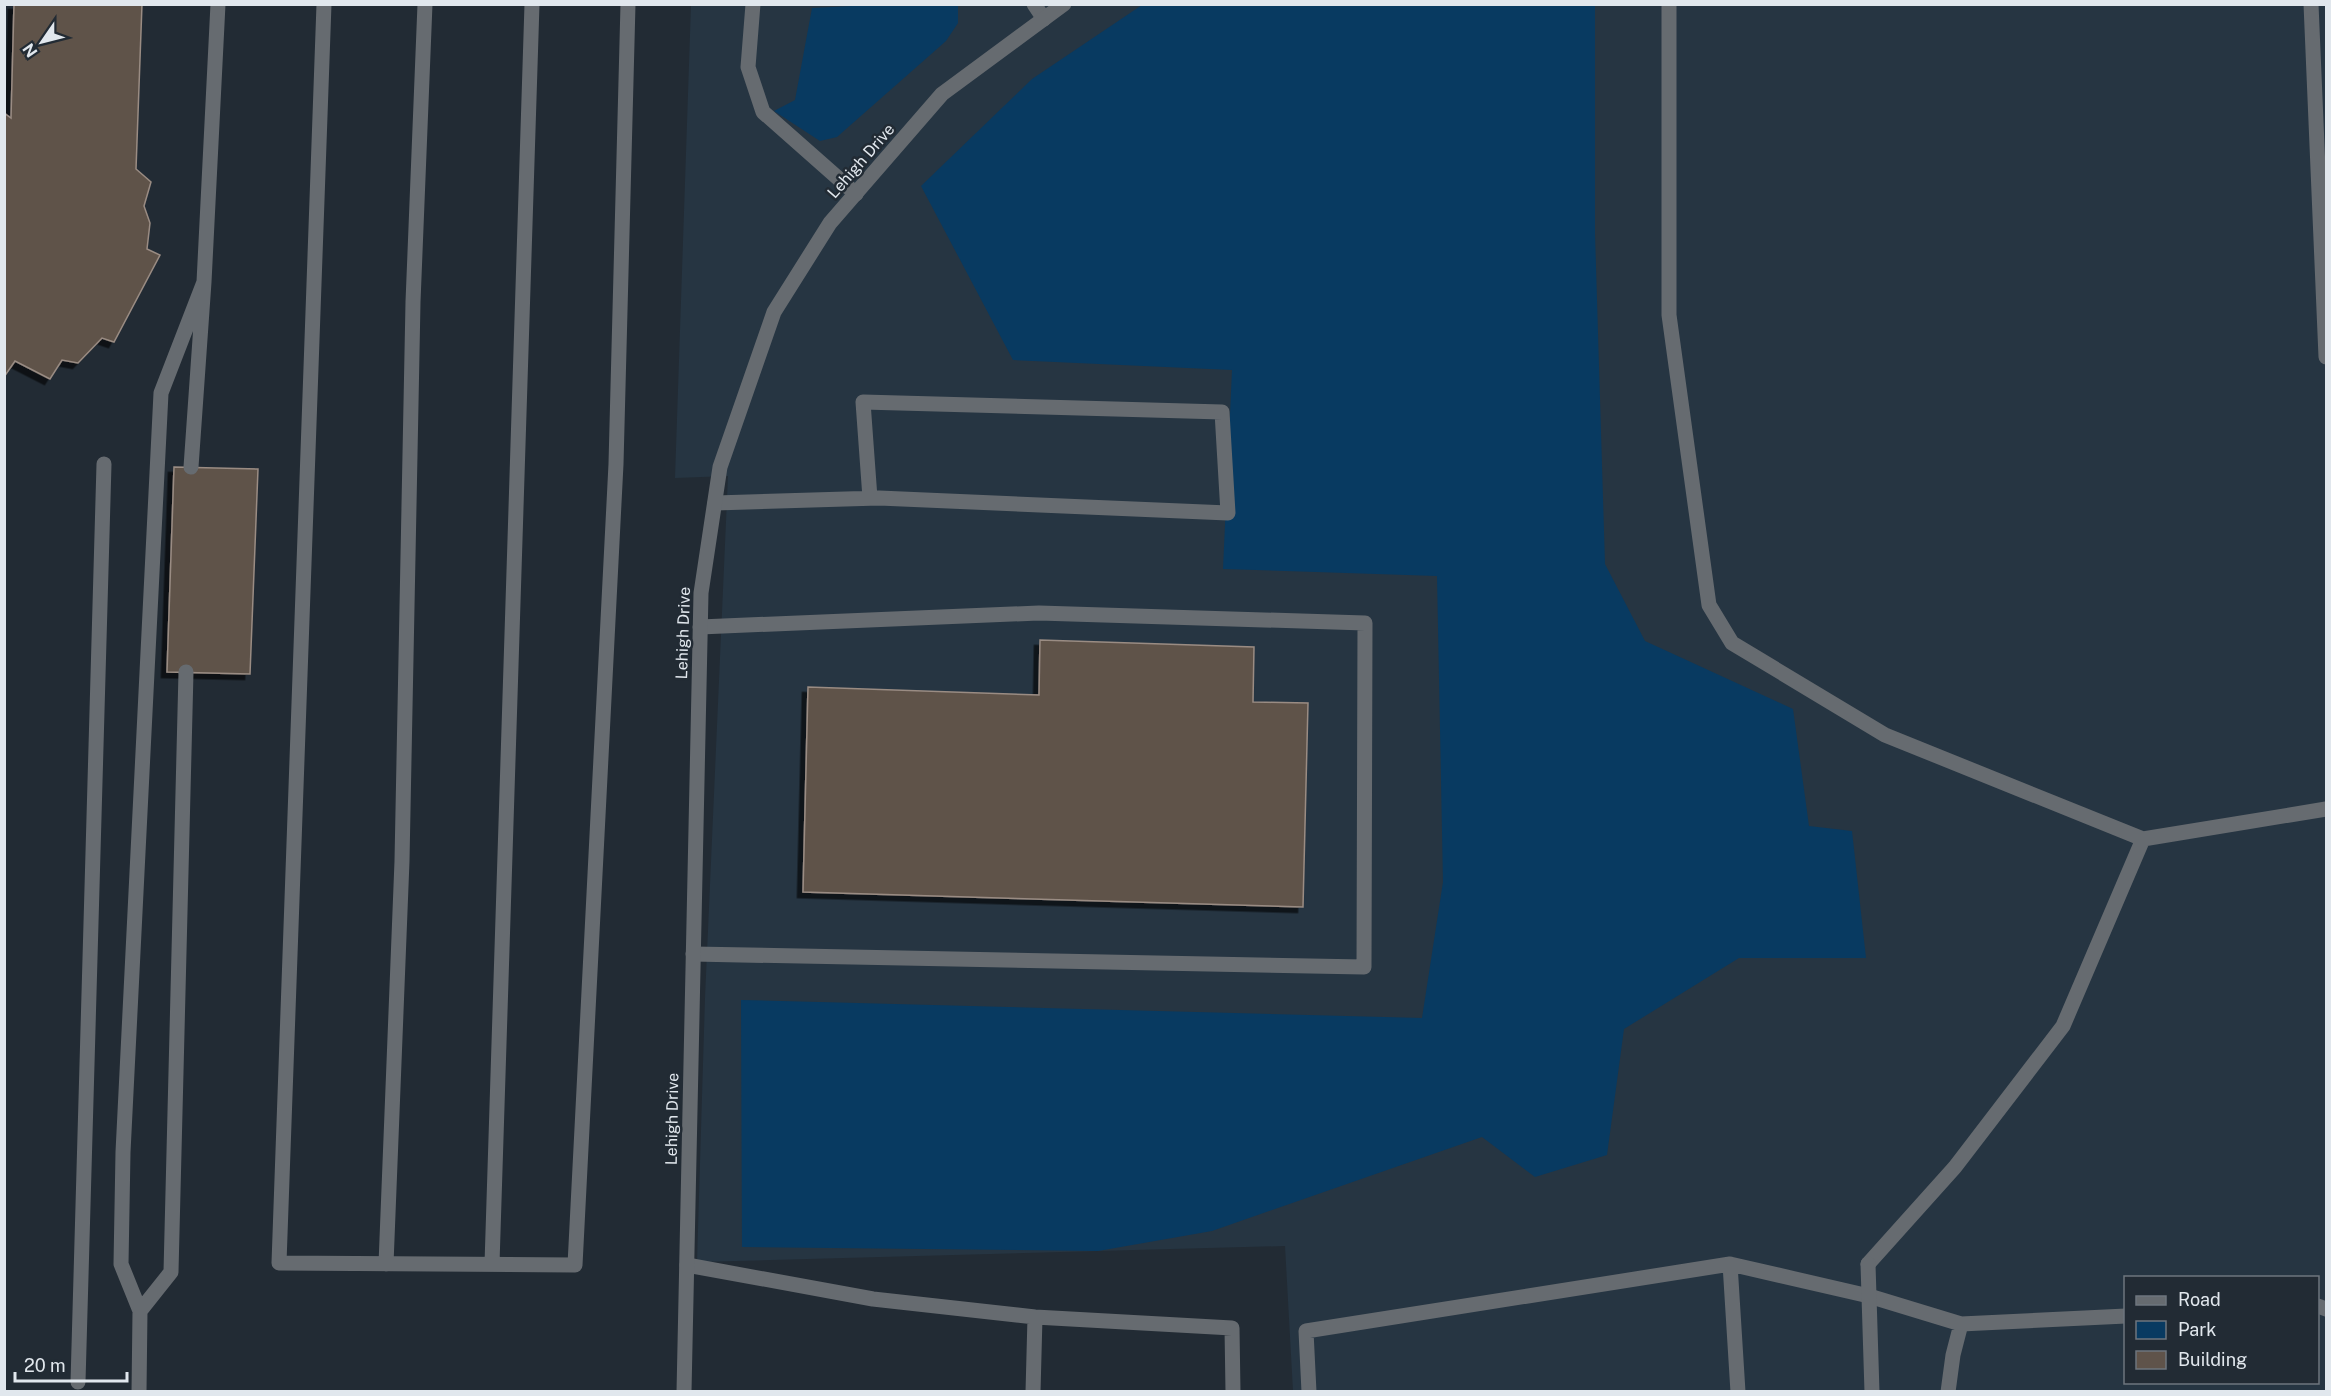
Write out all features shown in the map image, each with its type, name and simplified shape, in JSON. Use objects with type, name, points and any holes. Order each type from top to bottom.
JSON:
[{"type":"street","points":[[191,467],[204,282],[218,4]]},
{"type":"street","points":[[324,4],[279,1263],[575,1265],[616,464],[628,4]]},
{"type":"street","points":[[386,1264],[402,861],[412,302],[424,4]]},
{"type":"street","points":[[492,1264],[532,4]]},
{"type":"street","points":[[753,4],[748,67],[763,112],[856,194]]},
{"type":"street","points":[[1034,4],[1044,19]]},
{"type":"street","name":"Lehigh Drive","points":[[684,1392],[701,593],[720,467],[774,312],[830,223],[942,94],[1064,4]]},
{"type":"street","points":[[1669,4],[1669,315],[1709,605],[1732,643],[1885,735],[2143,840],[2326,809]]},
{"type":"street","points":[[2311,4],[2326,357]]},
{"type":"street","points":[[139,1392],[140,1311],[121,1264],[123,1163],[161,393],[204,282]]},
{"type":"street","points":[[715,503],[870,498],[1228,513],[1222,412],[863,402],[870,498]]},
{"type":"street","points":[[78,1382],[104,464]]},
{"type":"street","points":[[693,954],[1364,967],[1365,623],[1039,613],[700,627]]},
{"type":"street","points":[[140,1311],[171,1272],[186,672]]},
{"type":"street","points":[[1872,1392],[1868,1264],[1955,1167],[2064,1026],[2143,840]]},
{"type":"street","points":[[1730,1264],[1738,1392]]},
{"type":"street","points":[[1309,1392],[1306,1331],[1730,1264],[1869,1296],[1961,1324],[2124,1316]]},
{"type":"street","points":[[687,1265],[873,1299],[1035,1317],[1232,1328],[1233,1392]]},
{"type":"street","points":[[1033,1392],[1035,1317]]},
{"type":"street","points":[[1948,1392],[1953,1354],[1961,1324]]},
{"type":"shaded area","points":[[691,5],[2326,5],[2326,1391],[1293,1391],[1285,1246],[697,1262],[705,998],[728,476],[675,478]]},
{"type":"green space","points":[[958,5],[958,23],[946,41],[837,137],[820,141],[774,111],[795,100],[812,8]]},
{"type":"green space","points":[[1142,5],[1595,5],[1595,234],[1605,564],[1645,641],[1793,709],[1809,826],[1852,831],[1866,958],[1739,958],[1624,1029],[1607,1155],[1535,1177],[1482,1137],[1212,1231],[1098,1251],[742,1247],[741,1000],[1422,1018],[1443,882],[1437,576],[1223,569],[1232,370],[1013,360],[921,186],[1032,79]]},
{"type":"building","points":[[14,4],[142,4],[136,169],[151,182],[144,206],[150,223],[147,249],[160,255],[114,342],[102,338],[78,363],[62,360],[50,379],[15,361],[4,377],[4,113],[11,118]]},
{"type":"building","points":[[174,467],[258,469],[250,674],[167,672]]},
{"type":"building","points":[[1040,640],[1254,647],[1253,702],[1308,703],[1303,907],[803,892],[808,687],[1039,695]]}]
